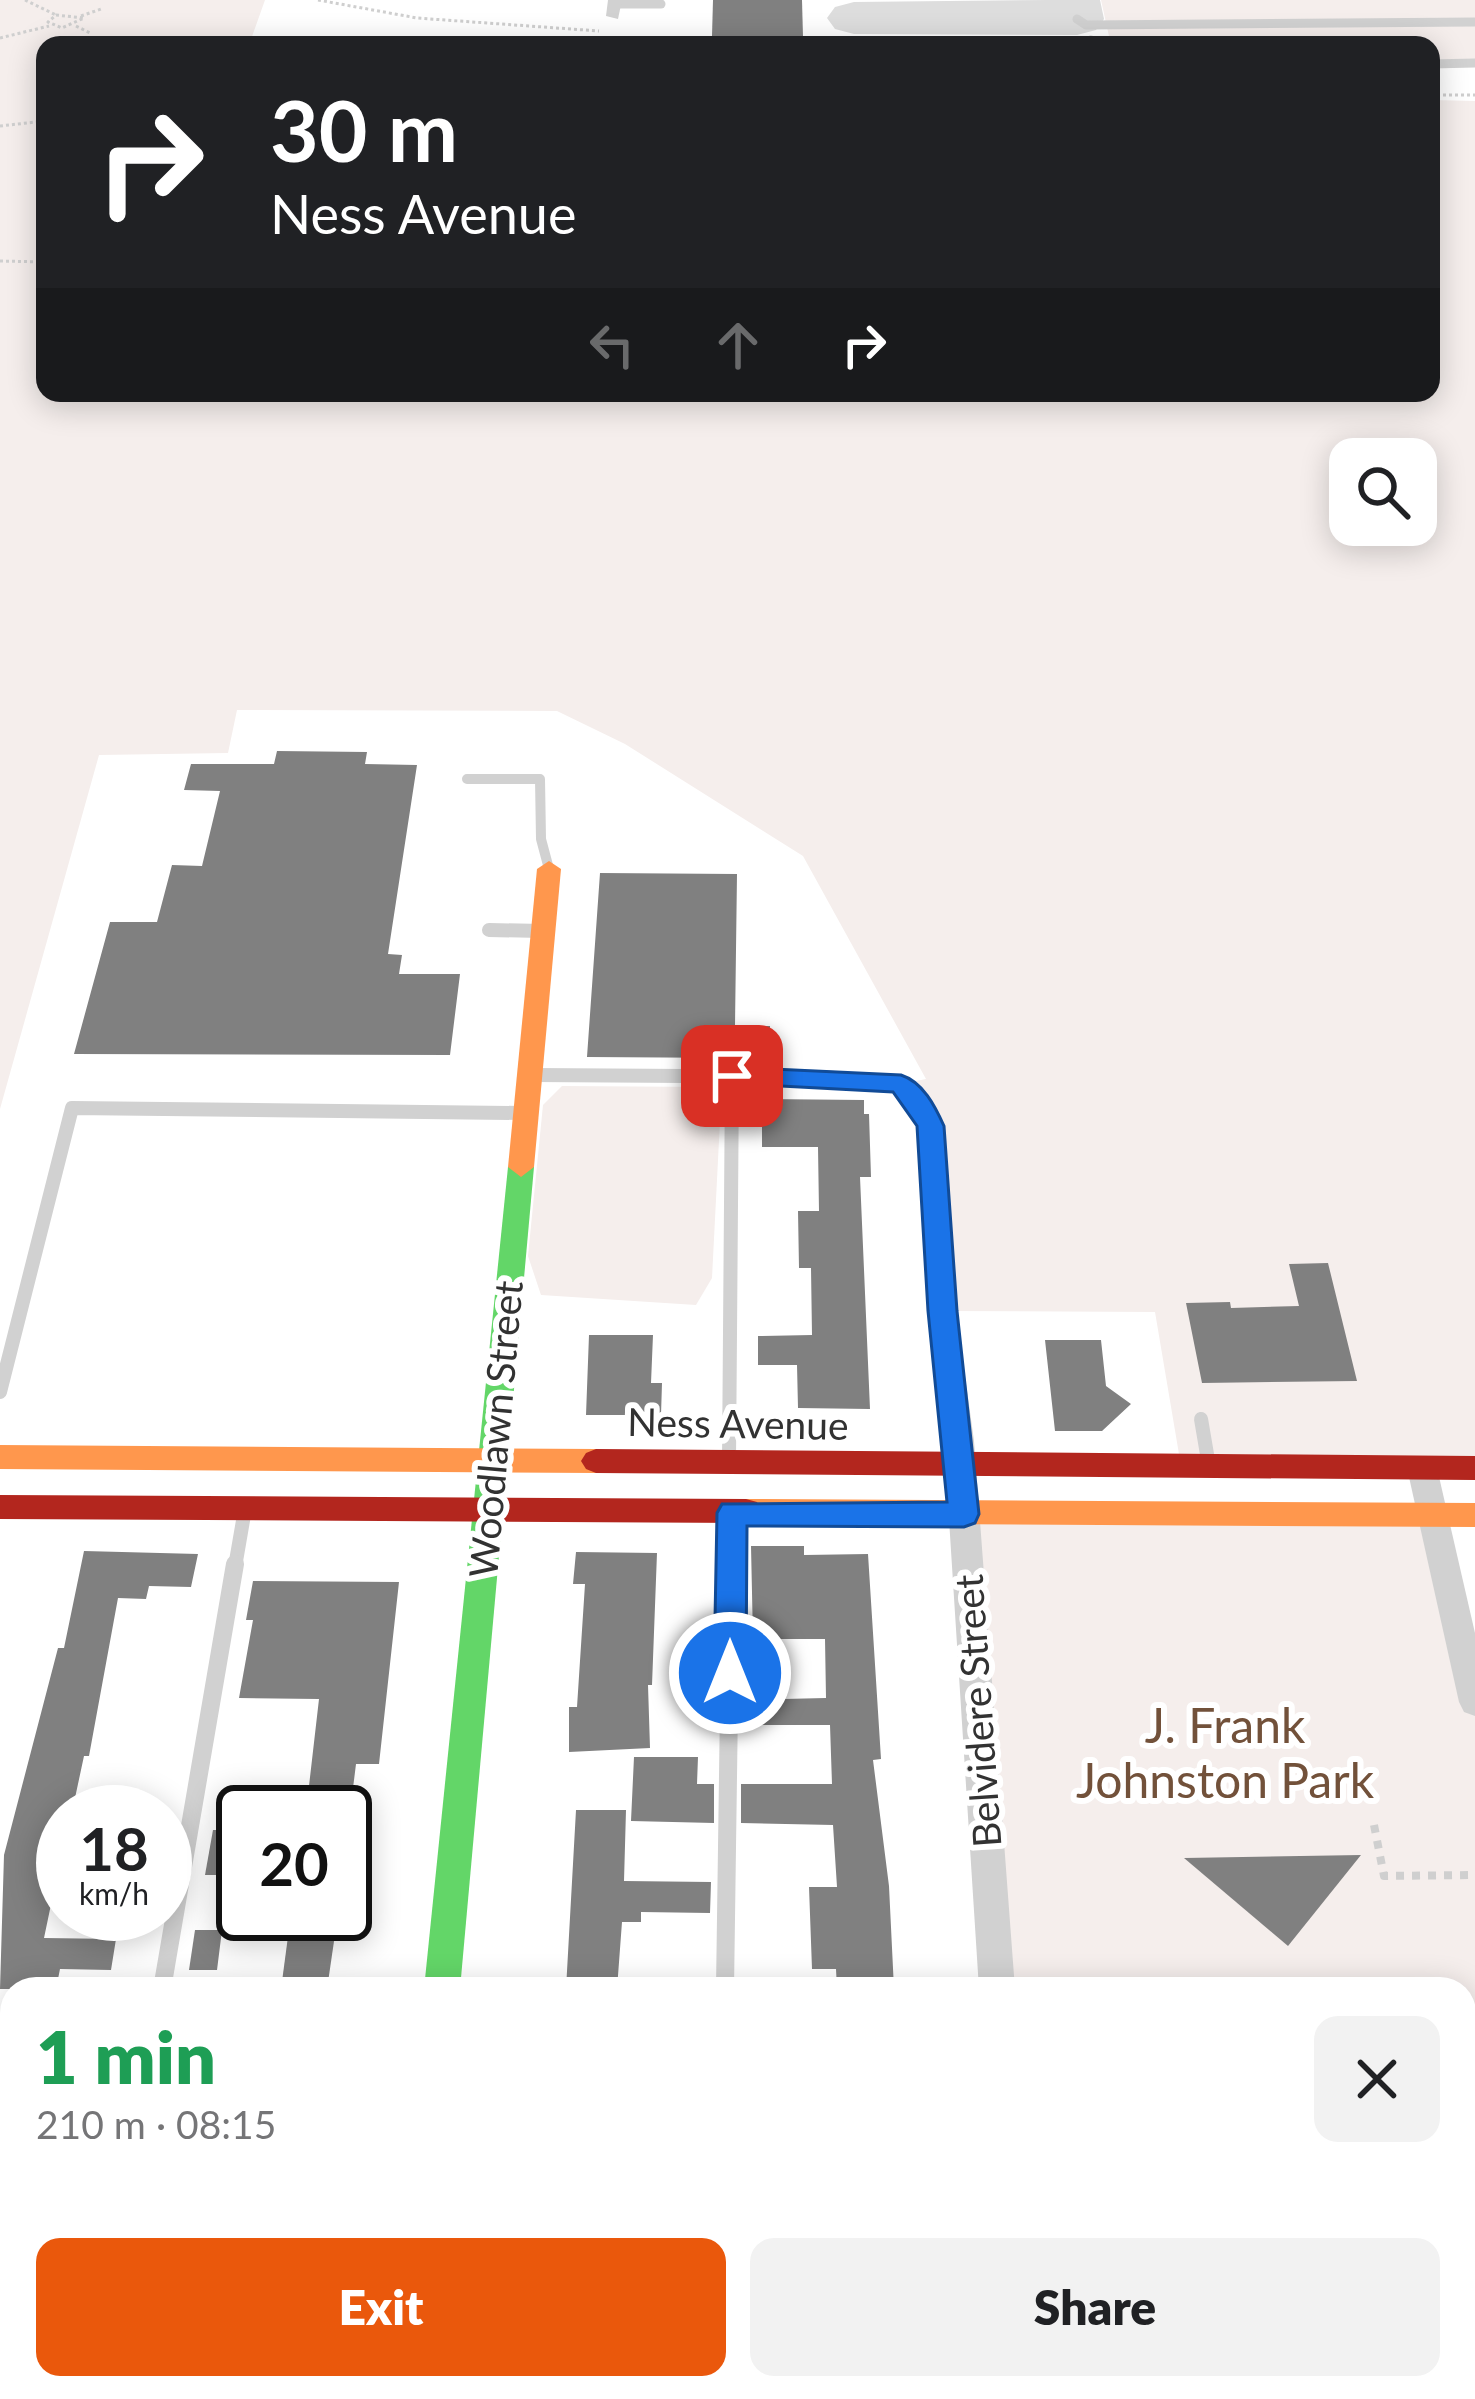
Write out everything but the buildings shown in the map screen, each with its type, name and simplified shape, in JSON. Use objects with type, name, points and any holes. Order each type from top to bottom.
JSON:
[{"type":"main road","name":"Woodlawn Street","points":[[443,1977],[549,869]]},
{"type":"main road","name":"Ness Avenue","points":[[0,1457],[1475,1468]]},
{"type":"main road","points":[[0,1507],[1475,1515]]},
{"type":"street","name":"Belvidere Street","points":[[901,1084],[922,1107],[930,1126],[942,1311],[964,1514],[996,1977]]},
{"type":"street","points":[[1422,1468],[1475,1702]]},
{"type":"lane","points":[[614,13],[661,4]]},
{"type":"lane","points":[[1077,19],[1086,25],[1475,22]]},
{"type":"lane","points":[[1440,64],[1475,63]]},
{"type":"lane","points":[[467,779],[540,779],[541,839],[549,869]]},
{"type":"lane","points":[[489,931],[542,931]]},
{"type":"lane","points":[[528,1075],[824,1077],[901,1084]]},
{"type":"lane","points":[[729,1462],[732,1076]]},
{"type":"lane","points":[[0,1392],[72,1108],[525,1113]]},
{"type":"lane","points":[[1202,1419],[1209,1466]]},
{"type":"lane","points":[[164,1977],[245,1509]]},
{"type":"lane","points":[[725,1977],[732,1513]]},
{"type":"path","points":[[25,0],[56,15],[81,16],[101,9]]},
{"type":"path","points":[[318,0],[417,18],[614,13]]},
{"type":"path","points":[[50,26],[49,20],[56,15]]},
{"type":"path","points":[[76,26],[83,21],[81,16]]},
{"type":"path","points":[[0,38],[50,26],[76,26],[90,33]]},
{"type":"path","points":[[1440,95],[1475,95]]},
{"type":"path","points":[[0,126],[36,122]]},
{"type":"path","points":[[0,261],[36,262]]},
{"type":"path","points":[[1374,1825],[1384,1876],[1475,1875]]},
{"type":"green space","points":[[0,0],[265,0],[252,36],[36,36],[36,402],[1440,402],[1440,100],[1475,101],[1475,1468],[1181,1466],[1155,1312],[942,1311],[930,1127],[901,1084],[926,1079],[803,856],[625,744],[557,711],[237,710],[228,753],[99,755],[0,1109]]},
{"type":"green space","points":[[1101,0],[1475,0],[1475,61],[1440,61],[1440,36],[1109,36]]},
{"type":"green space","points":[[562,1086],[711,1087],[721,1101],[712,1278],[696,1305],[541,1295],[528,1256],[543,1105]]},
{"type":"green space","name":"J. Frank Johnston Park","points":[[964,1514],[1434,1515],[1475,1702],[1475,1977],[996,1977]]},
{"type":"taxiway","points":[[854,18],[1077,19],[1074,0]]},
{"type":"traffic: fast","points":[[443,1977],[521,1167]]},
{"type":"traffic: slow","points":[[521,1167],[549,869]]},
{"type":"traffic: slow","points":[[0,1457],[596,1461]]},
{"type":"traffic: slow","points":[[746,1511],[1475,1515]]},
{"type":"traffic: jam","points":[[596,1461],[1475,1468]]},
{"type":"traffic: jam","points":[[0,1507],[746,1511]]},
{"type":"route","points":[[730,1673],[732,1513],[964,1514],[942,1311],[930,1126],[922,1107],[901,1084],[732,1076]]}]
